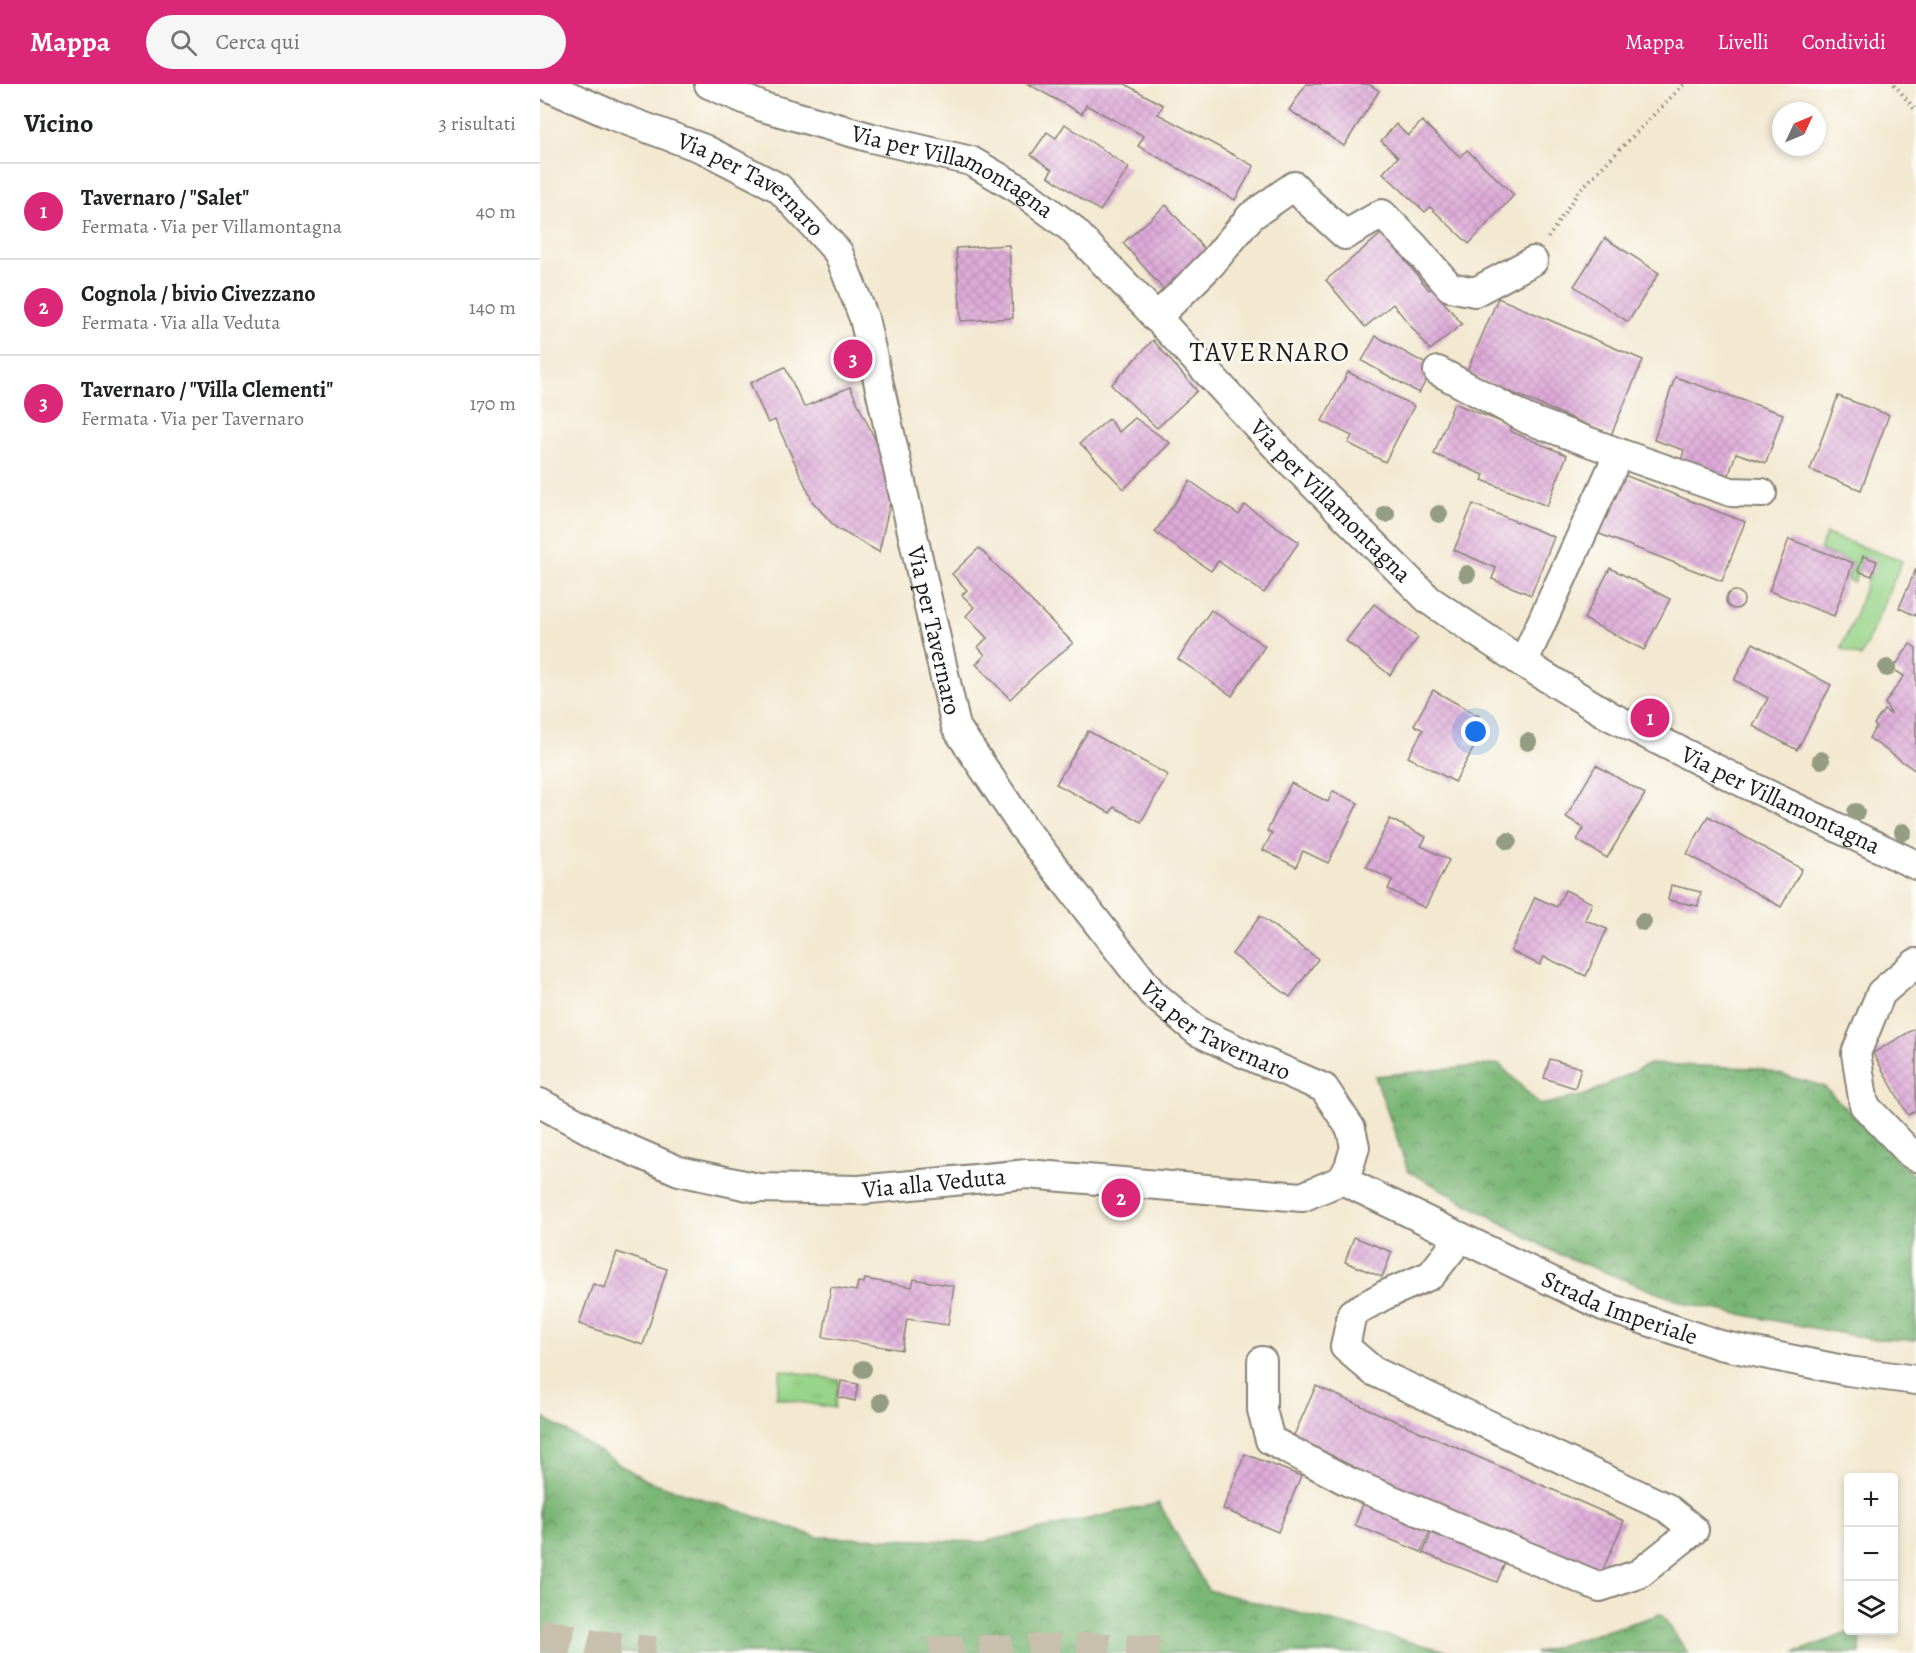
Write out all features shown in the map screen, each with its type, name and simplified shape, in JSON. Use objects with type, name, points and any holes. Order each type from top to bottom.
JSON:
[{"type":"street","name":"Via per Tavernaro","points":[[549,84],[551,88],[612,115],[704,149],[779,188],[838,252],[864,318],[956,727],[1023,827],[1153,994],[1197,1031],[1324,1088],[1352,1129],[1355,1147],[1342,1180]]},
{"type":"street","name":"Via per Villamontagna","points":[[709,84],[763,107],[872,138],[972,161],[1019,189],[1071,228],[1286,457],[1429,600],[1523,663],[1610,716],[1746,784],[1915,862]]},
{"type":"street","points":[[1156,318],[1211,264],[1251,216],[1294,186],[1345,236],[1382,214],[1450,287],[1474,292],[1533,261]]},
{"type":"street","points":[[1438,371],[1527,419],[1731,492],[1762,493]]},
{"type":"street","points":[[1523,663],[1619,453]]},
{"type":"street","points":[[1916,963],[1881,993],[1856,1053],[1864,1105],[1916,1157]]},
{"type":"street","name":"Via alla Veduta","points":[[540,1103],[610,1142],[679,1171],[758,1188],[859,1190],[1027,1174],[1302,1197],[1342,1180]]},
{"type":"street","name":"Strada Imperiale","points":[[1342,1180],[1603,1306],[1720,1345],[1848,1371],[1916,1380]]},
{"type":"street","points":[[1262,1361],[1262,1410],[1270,1440],[1349,1482],[1600,1587],[1639,1574],[1694,1530],[1667,1508],[1373,1371],[1345,1347],[1352,1313],[1385,1295],[1431,1275],[1461,1237]]},
{"type":"path","points":[[1533,261],[1578,192],[1684,84]]},
{"type":"path","points":[[1894,84],[1916,111]]},
{"type":"green space","points":[[1826,534],[1902,561],[1861,657],[1841,648],[1869,575],[1863,557],[1854,583],[1847,580],[1853,563],[1820,550]]},
{"type":"green space","points":[[1499,1064],[1540,1105],[1586,1095],[1649,1064],[1756,1068],[1823,1086],[1916,1178],[1916,1340],[1871,1339],[1686,1304],[1556,1253],[1408,1171],[1375,1076]]},
{"type":"green space","points":[[781,1370],[839,1380],[834,1408],[776,1398]]},
{"type":"green space","points":[[540,1415],[645,1480],[818,1537],[983,1542],[1159,1503],[1208,1590],[1454,1653],[540,1653]]},
{"type":"green space","points":[[1661,1614],[1688,1653],[1535,1653]]},
{"type":"green space","points":[[1844,1634],[1861,1635],[1860,1653],[1794,1653]]},
{"type":"building","points":[[1028,84],[1125,84],[1163,105],[1158,114],[1254,166],[1235,200],[1138,146],[1144,136],[1086,105],[1082,114]]},
{"type":"building","points":[[1306,84],[1369,84],[1379,91],[1344,146],[1289,110]]},
{"type":"building","points":[[1422,121],[1460,157],[1467,150],[1514,195],[1469,244],[1430,207],[1425,212],[1383,173],[1398,157],[1381,141],[1396,124],[1408,136]]},
{"type":"building","points":[[1065,124],[1129,168],[1100,211],[1048,176],[1052,170],[1031,155],[1047,132],[1056,138]]},
{"type":"building","points":[[1166,205],[1207,252],[1164,290],[1123,243]]},
{"type":"building","points":[[1387,229],[1409,255],[1404,259],[1429,290],[1432,288],[1462,324],[1430,350],[1393,304],[1365,327],[1326,280]]},
{"type":"building","points":[[1605,238],[1659,273],[1628,322],[1574,286]]},
{"type":"building","points":[[1009,245],[1013,318],[961,321],[956,248]]},
{"type":"building","points":[[1498,298],[1643,360],[1611,435],[1466,373]]},
{"type":"building","points":[[1376,336],[1433,368],[1419,393],[1362,361]]},
{"type":"building","points":[[1153,340],[1197,391],[1157,428],[1111,385]]},
{"type":"building","points":[[785,367],[804,407],[850,387],[880,450],[891,498],[879,552],[836,528],[813,502],[775,420],[768,423],[750,383]]},
{"type":"building","points":[[1348,372],[1414,406],[1385,462],[1348,443],[1352,436],[1322,421]]},
{"type":"building","points":[[1675,377],[1783,414],[1766,463],[1736,453],[1727,481],[1680,465],[1684,450],[1654,440]]},
{"type":"building","points":[[1838,396],[1889,415],[1861,490],[1810,470]]},
{"type":"building","points":[[1454,403],[1511,426],[1510,431],[1567,455],[1547,506],[1482,480],[1484,475],[1434,454]]},
{"type":"building","points":[[1135,418],[1170,443],[1124,489],[1080,443],[1109,419],[1119,432]]},
{"type":"building","points":[[1619,473],[1745,522],[1722,581],[1597,533]]},
{"type":"building","points":[[1190,481],[1239,515],[1245,505],[1299,542],[1264,593],[1218,561],[1211,571],[1155,532]]},
{"type":"building","points":[[1473,504],[1554,537],[1531,595],[1492,579],[1496,568],[1454,550]]},
{"type":"building","points":[[1789,539],[1853,563],[1834,616],[1769,591]]},
{"type":"building","points":[[979,548],[1073,643],[1010,699],[976,664],[985,655],[978,647],[987,638],[966,616],[974,607],[962,595],[967,590],[952,574]]},
{"type":"building","points":[[1863,556],[1877,561],[1872,576],[1858,571]]},
{"type":"building","points":[[1610,568],[1670,599],[1644,650],[1584,619]]},
{"type":"building","points":[[1916,569],[1916,616],[1899,608]]},
{"type":"building","points":[[1735,591],[1741,594],[1744,600],[1741,606],[1735,609],[1729,606],[1726,600],[1729,594]]},
{"type":"building","points":[[1374,604],[1418,638],[1390,675],[1346,641]]},
{"type":"building","points":[[1211,610],[1265,646],[1232,696],[1178,659]]},
{"type":"building","points":[[1753,643],[1831,685],[1797,750],[1753,726],[1768,698],[1734,680]]},
{"type":"building","points":[[1910,644],[1916,648],[1916,771],[1869,738],[1876,727],[1874,724],[1884,710],[1891,714],[1885,703],[1904,676],[1893,669]]},
{"type":"building","points":[[1433,690],[1479,716],[1465,742],[1474,747],[1455,782],[1408,757],[1423,730],[1414,725]]},
{"type":"building","points":[[1088,731],[1168,775],[1141,822],[1114,807],[1110,813],[1056,784]]},
{"type":"building","points":[[1596,765],[1645,794],[1607,858],[1577,840],[1584,828],[1566,817]]},
{"type":"building","points":[[1291,783],[1328,802],[1333,791],[1358,803],[1328,863],[1303,851],[1296,867],[1263,850],[1272,833],[1267,831]]},
{"type":"building","points":[[1708,816],[1802,869],[1781,907],[1687,854]]},
{"type":"building","points":[[1390,819],[1426,837],[1421,846],[1449,860],[1425,908],[1388,889],[1392,880],[1366,867]]},
{"type":"building","points":[[1671,885],[1701,892],[1698,906],[1668,900]]},
{"type":"building","points":[[1565,890],[1592,903],[1585,920],[1607,929],[1586,976],[1544,957],[1540,965],[1511,951],[1535,897],[1557,907]]},
{"type":"building","points":[[1260,916],[1318,959],[1290,997],[1232,954]]},
{"type":"building","points":[[1916,1028],[1916,1110],[1908,1115],[1873,1053]]},
{"type":"building","points":[[1550,1059],[1581,1068],[1575,1088],[1544,1078]]},
{"type":"building","points":[[1354,1237],[1392,1252],[1382,1277],[1345,1262]]},
{"type":"building","points":[[617,1252],[667,1269],[643,1345],[579,1324],[593,1284],[605,1288]]},
{"type":"building","points":[[865,1279],[912,1287],[914,1279],[954,1286],[948,1325],[907,1319],[902,1350],[823,1337],[831,1287],[856,1291],[858,1282],[864,1283]]},
{"type":"building","points":[[841,1381],[858,1384],[855,1401],[838,1397]]},
{"type":"building","points":[[1316,1386],[1624,1521],[1599,1579],[1290,1444]]},
{"type":"building","points":[[1245,1454],[1301,1476],[1278,1532],[1223,1509]]},
{"type":"building","points":[[1364,1501],[1431,1528],[1421,1552],[1355,1525]]},
{"type":"building","points":[[1434,1527],[1507,1557],[1497,1582],[1423,1553]]},
{"type":"tunnel","points":[[540,1634],[601,1648],[655,1653]]},
{"type":"tunnel","points":[[930,1653],[1100,1649],[1159,1653]]},
{"type":"place","name":"Tavernaro / \"Villa Clementi\"","points":[[853,359]]},
{"type":"place","name":"Tavernaro / \"Salet\"","points":[[1650,718]]},
{"type":"place","name":"Cognola / bivio Civezzano","points":[[1121,1198]]},
{"type":"district","name":"TAVERNARO","points":[[1270,352]]}]
